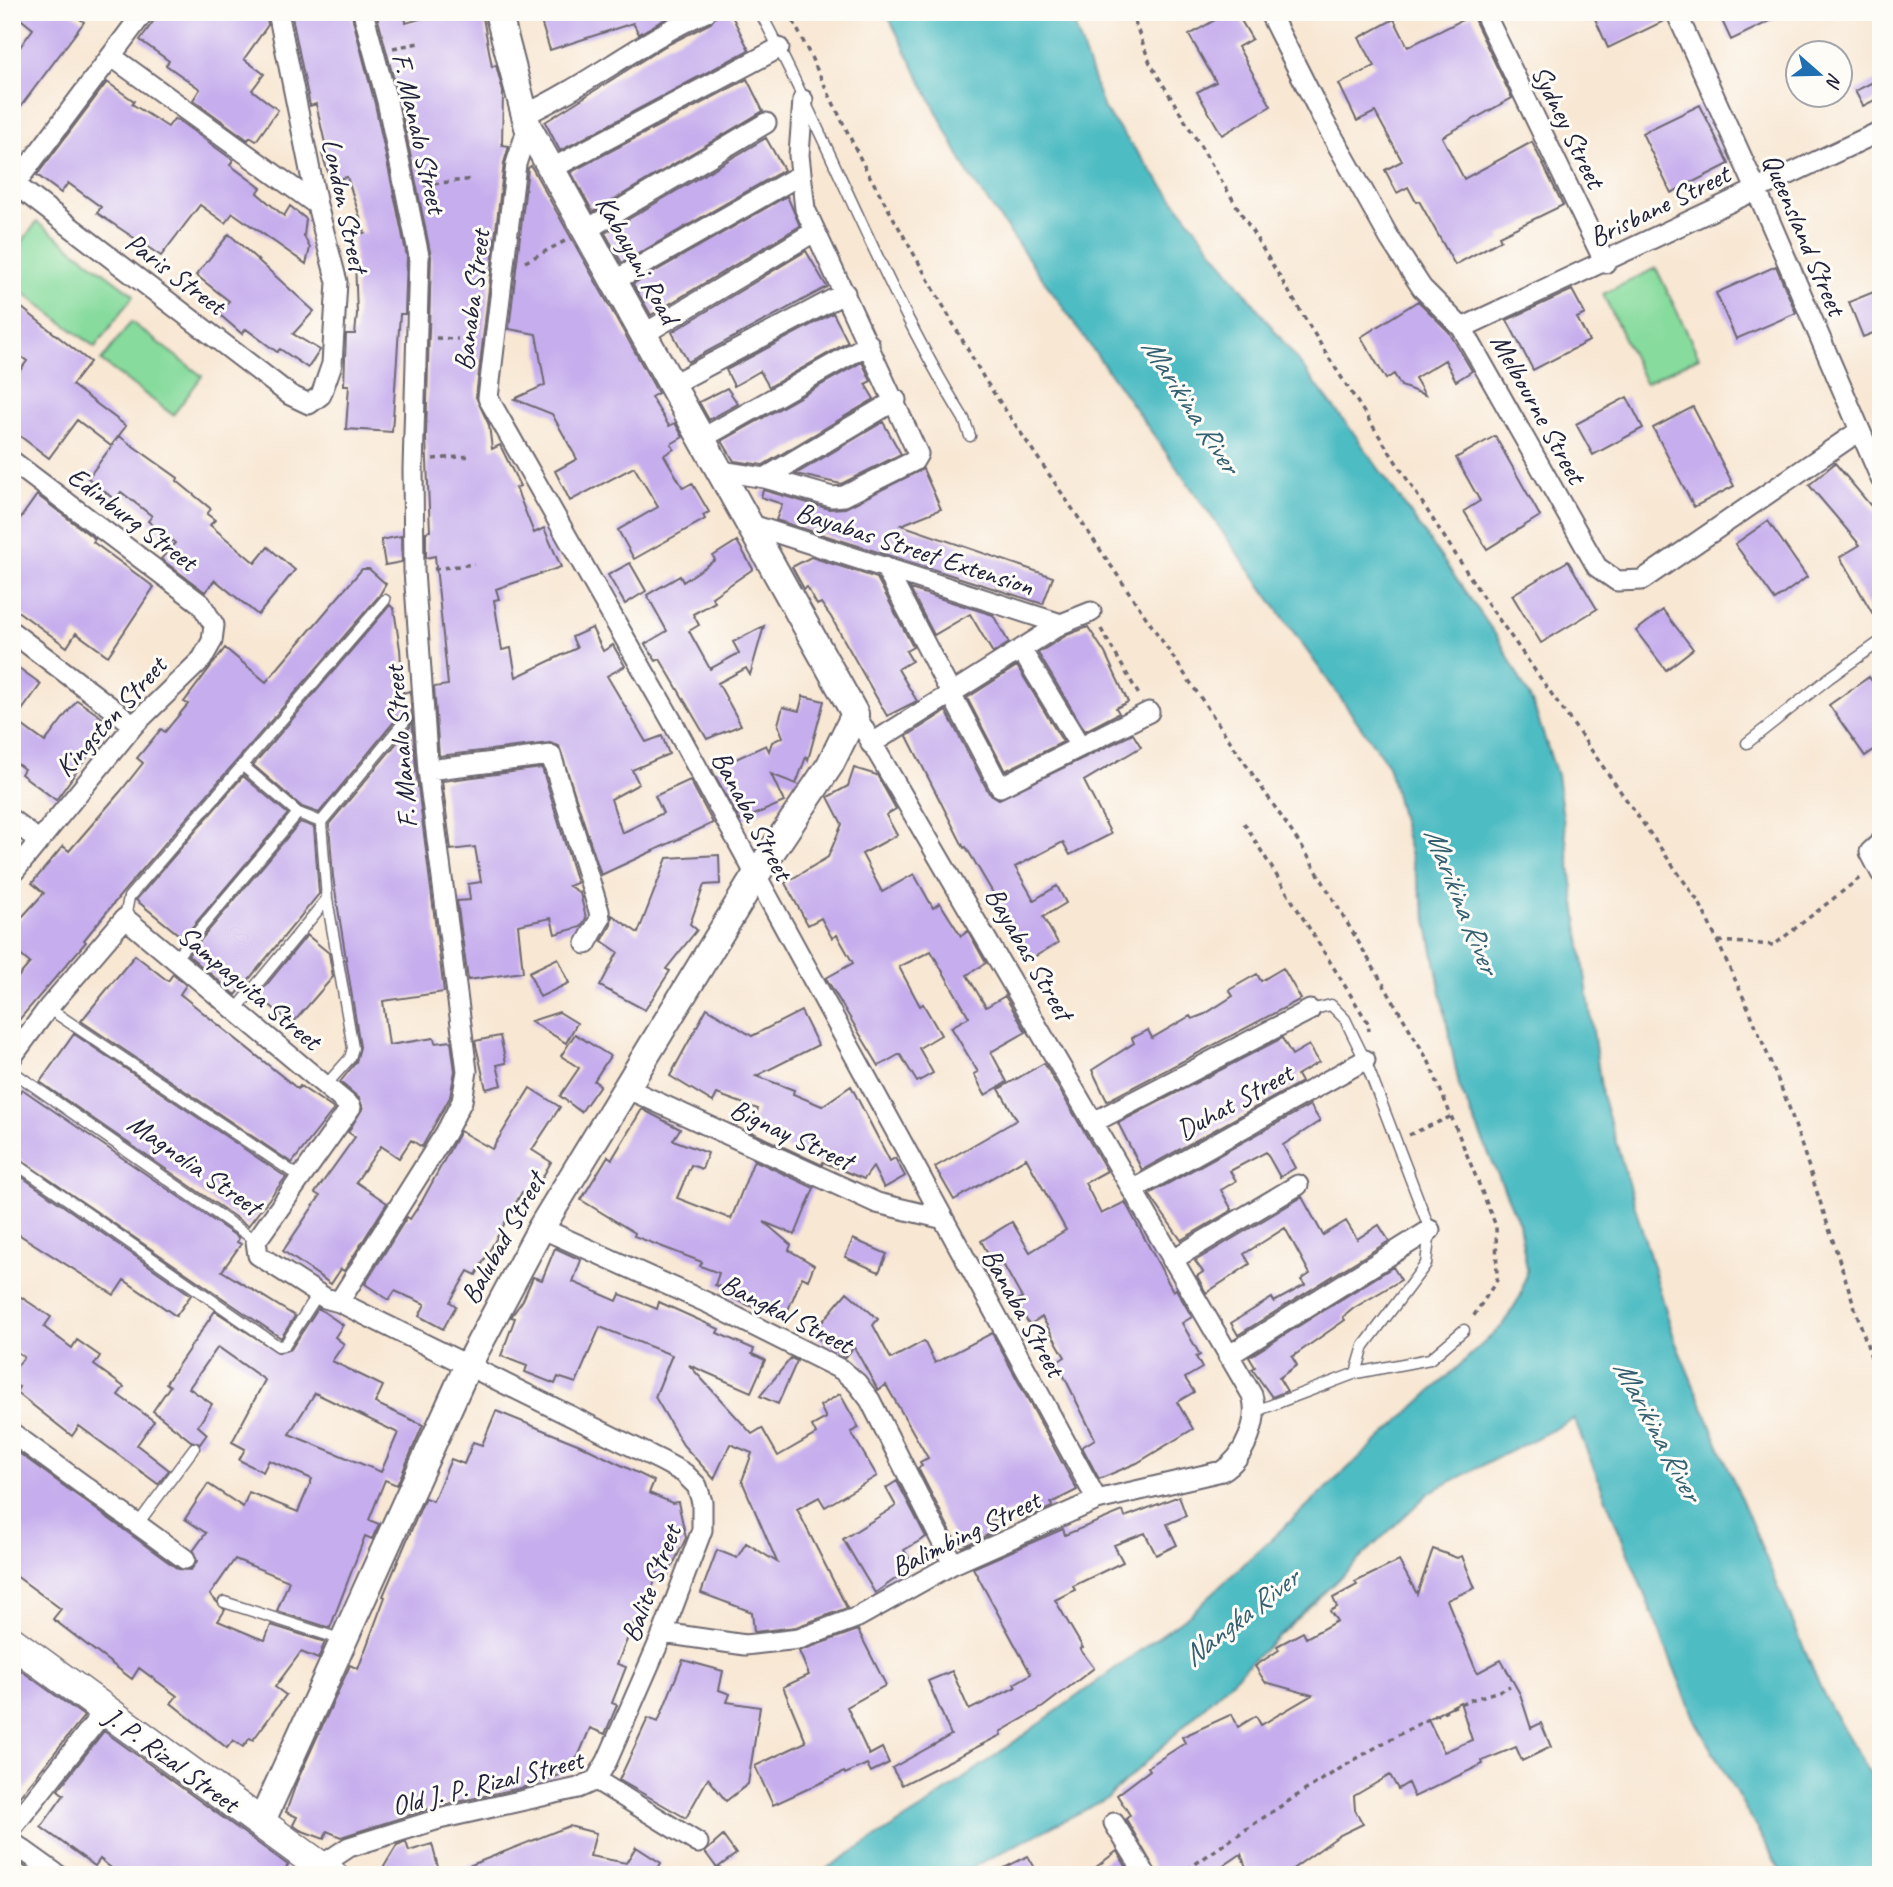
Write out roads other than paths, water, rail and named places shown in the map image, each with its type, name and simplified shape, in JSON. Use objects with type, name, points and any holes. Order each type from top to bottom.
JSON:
[{"type":"main road","name":"J. P. Rizal Street","points":[[12,1642],[261,1823],[325,1873]]},
{"type":"street","points":[[13,185],[144,12]]},
{"type":"street","name":"London Street","points":[[278,12],[317,205],[337,282],[332,365],[321,395],[309,404]]},
{"type":"street","name":"F. Manalo Street","points":[[339,1302],[446,1132],[462,1101],[467,1071],[428,770],[415,571],[413,461],[419,256],[363,12]]},
{"type":"street","name":"Kabayani Road","points":[[498,12],[517,76],[526,121],[752,525]]},
{"type":"street","points":[[526,121],[670,28],[706,12]]},
{"type":"street","name":"Melbourne Street","points":[[1269,12],[1324,121],[1390,239],[1422,288],[1462,328],[1597,567],[1617,581],[1642,580],[1859,431]]},
{"type":"street","name":"Sydney Street","points":[[1483,12],[1605,263]]},
{"type":"street","name":"Queensland Street","points":[[1676,12],[1881,478]]},
{"type":"street","points":[[551,169],[779,48]]},
{"type":"street","points":[[111,56],[317,205]]},
{"type":"street","points":[[721,471],[765,478],[817,494],[844,496],[914,461],[918,454],[896,400],[805,209],[800,176],[799,130],[803,100]]},
{"type":"street","name":"Banaba Street","points":[[526,121],[516,164],[488,398],[673,723],[754,878],[1097,1500]]},
{"type":"street","points":[[586,230],[766,123]]},
{"type":"street","name":"Brisbane Street","points":[[1462,328],[1881,131]]},
{"type":"street","points":[[614,281],[800,176]]},
{"type":"street","name":"Paris Street","points":[[13,185],[290,395],[309,404]]},
{"type":"street","points":[[644,334],[814,232]]},
{"type":"street","points":[[673,384],[845,293]]},
{"type":"street","points":[[703,438],[869,344]]},
{"type":"street","points":[[765,478],[896,400]]},
{"type":"street","name":"Edinburg Street","points":[[12,461],[201,604],[214,625]]},
{"type":"street","name":"Bayabas Street Extension","points":[[752,525],[1061,624]]},
{"type":"street","name":"Bayabas Street","points":[[752,525],[871,744],[1252,1395],[1256,1411]]},
{"type":"street","points":[[885,567],[998,785],[1003,787],[1149,712]]},
{"type":"street","points":[[871,744],[1061,624],[1091,612]]},
{"type":"street","name":"Kingston Street","points":[[12,874],[134,725],[202,659],[212,641],[214,625]]},
{"type":"street","points":[[12,632],[134,725]]},
{"type":"street","points":[[1022,651],[1080,746]]},
{"type":"street","name":"Balubad Street","points":[[261,1823],[468,1365],[541,1228],[754,878],[830,765],[855,714]]},
{"type":"street","points":[[428,770],[551,755],[599,911],[600,919],[586,944]]},
{"type":"street","points":[[12,820],[38,839]]},
{"type":"street","points":[[1879,869],[1870,852],[1881,842]]},
{"type":"street","points":[[12,1057],[48,1008],[125,918]]},
{"type":"street","name":"Sampaguita Street","points":[[125,918],[234,1012],[351,1107],[256,1241]]},
{"type":"street","points":[[1092,1123],[1310,1010]]},
{"type":"street","name":"Duhat Street","points":[[1132,1190],[1365,1060]]},
{"type":"street","name":"Bignay Street","points":[[626,1088],[877,1203],[940,1218]]},
{"type":"street","points":[[1172,1260],[1298,1185]]},
{"type":"street","name":"Bangkal Street","points":[[541,1228],[708,1303],[842,1370],[870,1400],[953,1564]]},
{"type":"street","points":[[1228,1356],[1430,1230]]},
{"type":"street","name":"Magnolia Street","points":[[256,1241],[255,1250],[261,1258],[318,1294],[339,1302]]},
{"type":"street","points":[[339,1302],[468,1365]]},
{"type":"street","name":"Balite Street","points":[[468,1365],[684,1473],[697,1486],[702,1502],[702,1530],[663,1633],[607,1761],[596,1780]]},
{"type":"street","name":"Balimbing Street","points":[[663,1633],[745,1645],[799,1639],[885,1604],[953,1564],[1097,1500],[1223,1471],[1236,1459],[1255,1422],[1256,1411]]},
{"type":"street","points":[[12,1433],[185,1559]]},
{"type":"street","points":[[12,1828],[105,1710]]},
{"type":"street","name":"Old J. P. Rizal Street","points":[[325,1873],[331,1858],[349,1847],[439,1819],[578,1788],[596,1780],[698,1843]]},
{"type":"street","points":[[1114,1823],[1146,1875]]},
{"type":"street","points":[[12,1842],[58,1875]]},
{"type":"lane","points":[[760,12],[858,209],[908,323],[964,419],[970,436]]},
{"type":"lane","points":[[125,918],[129,897],[385,600]]},
{"type":"lane","points":[[1747,743],[1881,641]]},
{"type":"lane","points":[[324,1086],[350,1058],[353,1048],[327,899],[321,822],[404,722]]},
{"type":"lane","points":[[242,765],[298,813],[321,822]]},
{"type":"lane","points":[[174,960],[298,813]]},
{"type":"lane","points":[[234,1012],[327,899]]},
{"type":"lane","points":[[1310,1010],[1331,1005],[1345,1019],[1365,1060],[1430,1230],[1426,1264],[1364,1346],[1356,1373]]},
{"type":"lane","points":[[48,1008],[300,1177]]},
{"type":"lane","name":"Magnolia Street","points":[[12,1071],[256,1241]]},
{"type":"lane","points":[[12,1161],[278,1346],[285,1345],[318,1294]]},
{"type":"lane","points":[[1256,1411],[1356,1373],[1430,1359],[1464,1330]]},
{"type":"lane","points":[[137,1525],[194,1448]]},
{"type":"lane","points":[[224,1602],[344,1640]]},
{"type":"water","points":[[886,12],[1070,12],[1104,109],[1355,435],[1500,641],[1533,704],[1557,775],[1602,1095],[1675,1341],[1824,1696],[1881,1792],[1881,1875],[1783,1875],[1695,1720],[1574,1419],[1430,1492],[1108,1798],[957,1875],[816,1875],[923,1808],[1190,1614],[1502,1326],[1521,1295],[1527,1269],[1519,1223],[1459,1086],[1427,920],[1388,765],[969,175]]},
{"type":"water label","name":"Marikina River","points":[[1191,405]]},
{"type":"water label","name":"Marikina River","points":[[1462,900]]},
{"type":"water label","name":"Marikina River","points":[[1658,1430]]},
{"type":"water label","name":"Nangka River","points":[[1240,1617]]}]
